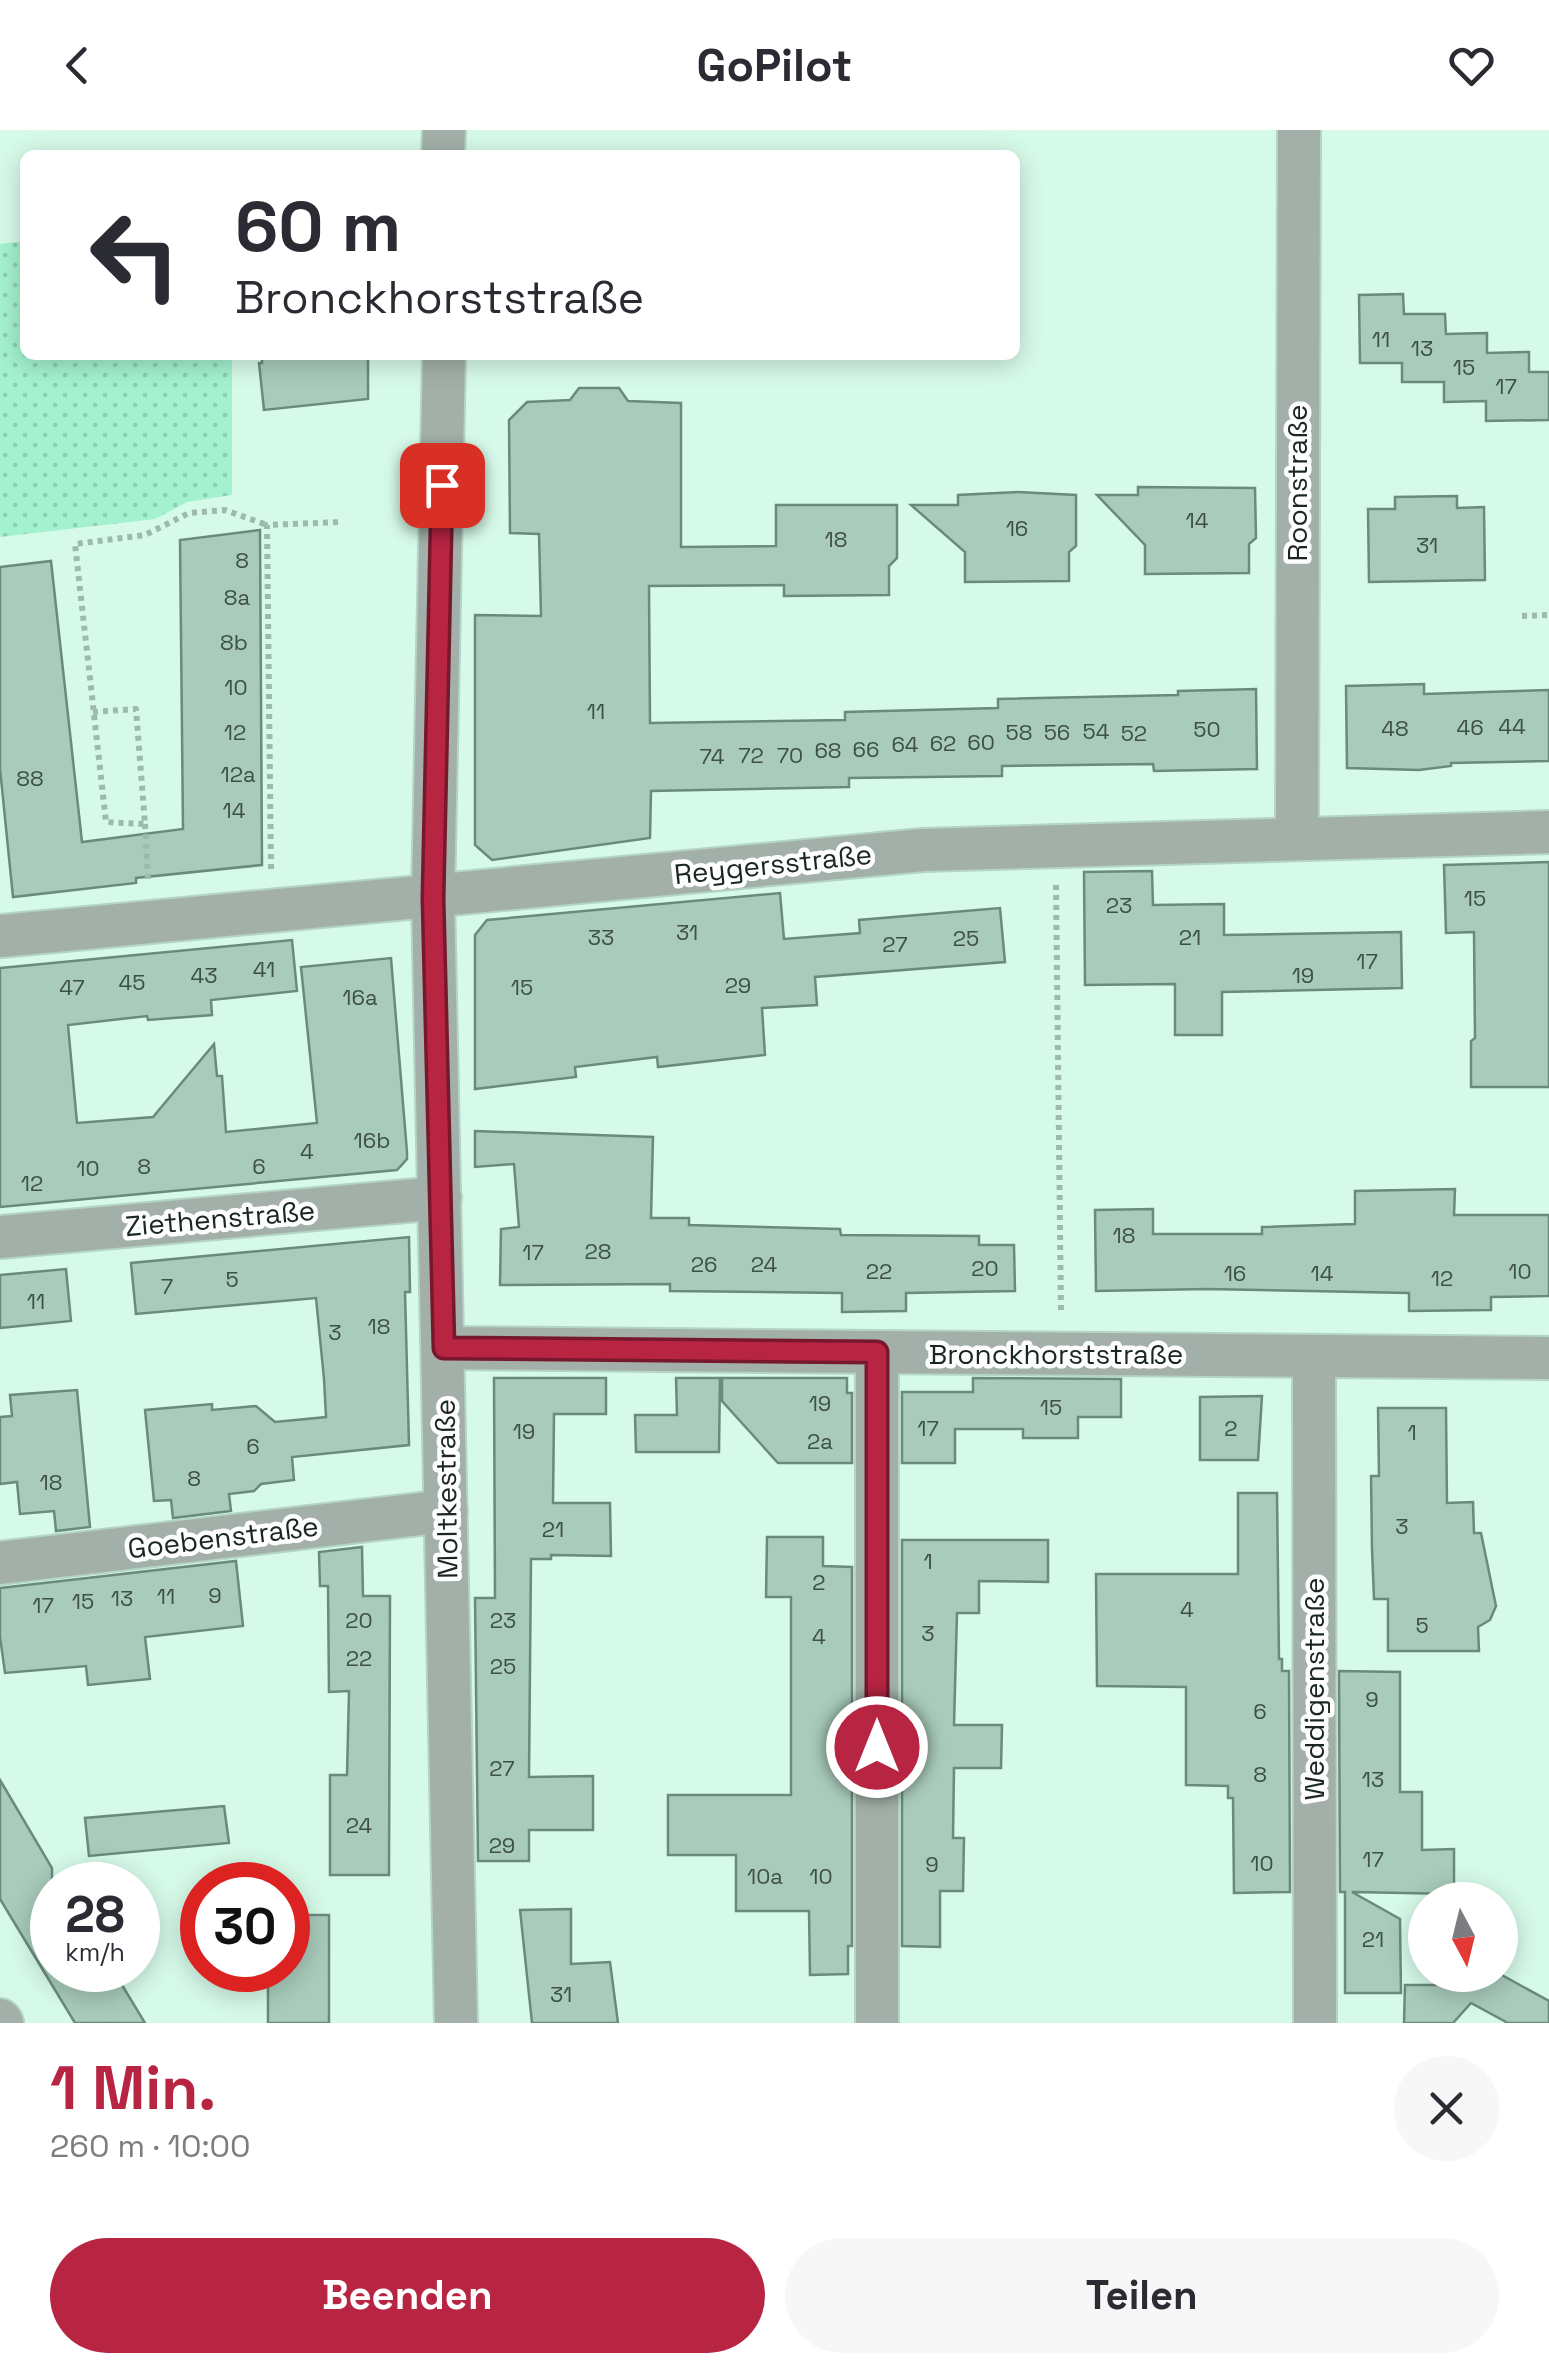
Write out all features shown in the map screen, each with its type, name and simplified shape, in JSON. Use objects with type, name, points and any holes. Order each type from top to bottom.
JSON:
[{"type":"street","name":"Roonstraße","points":[[1297,837],[1299,130]]},
{"type":"street","name":"Moltkestraße","points":[[444,360],[433,898],[456,2023]]},
{"type":"street","name":"Reygersstraße","points":[[0,936],[923,850],[1549,832]]},
{"type":"street","name":"Ziethenstraße","points":[[0,1238],[440,1198]]},
{"type":"street","name":"Bronckhorststraße","points":[[444,1348],[1549,1358]]},
{"type":"street","points":[[877,1352],[878,2023]]},
{"type":"street","name":"Weddigenstraße","points":[[1314,1356],[1315,2023]]},
{"type":"street","name":"Goebenstraße","points":[[0,1564],[446,1511]]},
{"type":"path","points":[[145,824],[106,822],[75,544],[145,535],[189,513],[225,510],[267,524],[341,522]]},
{"type":"path","points":[[267,524],[271,910]]},
{"type":"path","points":[[1522,616],[1549,615]]},
{"type":"path","points":[[94,712],[136,708],[150,921]]},
{"type":"path","points":[[1055,844],[1062,1354]]},
{"type":"green space","points":[[20,242],[20,360],[232,360],[232,495],[187,502],[155,519],[0,537],[0,244]]},
{"type":"building","points":[[1403,294],[1404,314],[1445,314],[1446,334],[1487,333],[1487,353],[1529,352],[1529,372],[1549,372],[1549,420],[1486,421],[1486,401],[1444,402],[1444,382],[1402,382],[1402,363],[1360,363],[1359,295]]},
{"type":"building","points":[[368,360],[368,399],[264,410],[262,363]]},
{"type":"building","points":[[579,388],[619,388],[628,401],[681,403],[681,547],[776,546],[776,505],[897,505],[897,558],[889,566],[889,595],[784,596],[784,585],[649,586],[650,723],[845,720],[845,712],[998,708],[998,699],[1256,689],[1257,769],[1154,771],[1153,764],[1002,766],[1002,776],[849,778],[849,787],[651,791],[650,838],[492,860],[475,845],[475,615],[541,616],[539,534],[510,533],[509,420],[527,402],[570,400]]},
{"type":"building","points":[[1138,487],[1255,488],[1256,538],[1249,544],[1249,573],[1145,574],[1145,545],[1097,495],[1138,495]]},
{"type":"building","points":[[958,495],[1076,495],[1076,546],[1069,552],[1069,581],[965,582],[965,552],[911,505],[958,505]]},
{"type":"building","points":[[1457,496],[1457,508],[1484,507],[1485,580],[1369,582],[1368,509],[1395,509],[1395,497]]},
{"type":"building","points":[[260,530],[262,865],[136,878],[136,883],[13,897],[0,769],[0,567],[51,561],[82,842],[183,829],[180,540]]},
{"type":"building","points":[[1424,684],[1424,694],[1549,690],[1549,761],[1451,763],[1419,770],[1347,768],[1346,686]]},
{"type":"building","points":[[1549,862],[1549,1087],[1471,1087],[1471,1041],[1475,1038],[1474,932],[1446,933],[1444,865]]},
{"type":"building","points":[[1152,871],[1153,905],[1224,904],[1224,935],[1401,932],[1402,988],[1222,992],[1222,1035],[1175,1035],[1175,984],[1085,985],[1084,872]]},
{"type":"building","points":[[780,893],[784,939],[860,933],[859,920],[1000,908],[1005,962],[815,977],[817,1005],[762,1008],[765,1055],[658,1067],[657,1057],[575,1067],[576,1077],[475,1089],[475,935],[487,920]]},
{"type":"building","points":[[292,940],[297,991],[211,1000],[212,1015],[148,1020],[147,1016],[68,1025],[77,1123],[153,1117],[214,1044],[217,1076],[222,1076],[226,1132],[317,1123],[301,967],[391,958],[407,1152],[407,1159],[397,1170],[0,1207],[0,968]]},
{"type":"building","points":[[475,1131],[653,1137],[651,1218],[689,1218],[689,1225],[840,1229],[841,1235],[979,1236],[979,1245],[1014,1245],[1015,1291],[906,1293],[906,1311],[842,1312],[842,1293],[670,1291],[670,1284],[500,1285],[501,1229],[519,1227],[514,1164],[475,1167]]},
{"type":"building","points":[[1455,1189],[1454,1215],[1549,1215],[1549,1296],[1491,1297],[1491,1310],[1409,1311],[1409,1293],[1096,1291],[1095,1210],[1153,1209],[1153,1234],[1262,1234],[1262,1227],[1355,1224],[1355,1191]]},
{"type":"building","points":[[409,1237],[410,1292],[405,1292],[409,1445],[292,1457],[294,1480],[261,1484],[254,1491],[229,1494],[231,1511],[173,1518],[171,1500],[154,1501],[145,1410],[212,1404],[212,1410],[256,1406],[275,1422],[326,1417],[324,1379],[316,1298],[136,1314],[131,1263]]},
{"type":"building","points":[[66,1269],[71,1321],[0,1328],[0,1275]]},
{"type":"building","points":[[494,1378],[606,1378],[606,1414],[554,1414],[553,1503],[610,1503],[611,1556],[551,1555],[551,1559],[531,1559],[529,1777],[593,1776],[593,1830],[529,1830],[529,1861],[478,1861],[475,1598],[495,1598]]},
{"type":"building","points":[[676,1378],[720,1378],[719,1452],[636,1452],[635,1415],[677,1415]]},
{"type":"building","points":[[722,1378],[847,1378],[847,1393],[852,1393],[852,1463],[778,1463],[722,1401]]},
{"type":"building","points":[[973,1378],[1121,1379],[1121,1417],[1078,1417],[1078,1438],[1023,1438],[1023,1429],[955,1429],[955,1463],[902,1463],[902,1392],[973,1392]]},
{"type":"building","points":[[77,1390],[90,1527],[56,1531],[54,1511],[20,1514],[17,1482],[0,1484],[0,1417],[12,1416],[10,1395]]},
{"type":"building","points":[[1262,1396],[1258,1460],[1200,1460],[1200,1397]]},
{"type":"building","points":[[1378,1408],[1446,1408],[1447,1503],[1473,1502],[1474,1533],[1481,1533],[1496,1606],[1490,1620],[1478,1627],[1479,1651],[1388,1651],[1388,1599],[1374,1599],[1371,1476],[1379,1476]]},
{"type":"building","points":[[1238,1493],[1277,1493],[1279,1659],[1282,1671],[1289,1671],[1290,1892],[1234,1893],[1233,1798],[1228,1798],[1228,1786],[1186,1785],[1186,1687],[1097,1686],[1096,1574],[1238,1574]]},
{"type":"building","points":[[767,1537],[823,1537],[823,1566],[852,1567],[852,1946],[848,1946],[848,1974],[810,1975],[809,1911],[736,1911],[736,1855],[668,1855],[668,1795],[791,1795],[791,1597],[766,1597]]},
{"type":"building","points":[[902,1540],[1048,1540],[1048,1582],[979,1581],[979,1613],[957,1613],[954,1725],[1002,1725],[1001,1768],[954,1768],[953,1838],[964,1838],[963,1891],[940,1891],[940,1947],[902,1946]]},
{"type":"building","points":[[362,1547],[363,1596],[390,1596],[389,1875],[330,1875],[330,1775],[347,1775],[349,1691],[329,1692],[328,1586],[320,1586],[319,1552]]},
{"type":"building","points":[[236,1561],[243,1626],[145,1637],[150,1679],[88,1685],[86,1666],[5,1673],[0,1588]]},
{"type":"building","points":[[1339,1671],[1400,1672],[1400,1792],[1422,1792],[1422,1850],[1454,1849],[1454,1882],[1408,1882],[1408,1893],[1352,1892],[1400,1919],[1401,1993],[1345,1993],[1345,1892],[1340,1892]]},
{"type":"building","points":[[0,1780],[48,1862],[30,1862],[30,1949],[0,1899]]},
{"type":"building","points":[[224,1806],[229,1843],[89,1856],[85,1818]]},
{"type":"building","points":[[571,1909],[571,1964],[610,1962],[618,2023],[532,2023],[520,1910]]},
{"type":"building","points":[[310,1915],[329,1915],[329,2023],[268,2023],[268,1992],[310,1992]]},
{"type":"building","points":[[1518,1984],[1549,2001],[1549,2023],[1508,2023],[1471,2003],[1453,2023],[1404,2023],[1405,1985],[1408,1992],[1518,1992]]},
{"type":"building","points":[[56,1992],[126,1992],[145,2023],[75,2023]]},
{"type":"route","points":[[442,485],[433,898],[444,1348],[877,1352],[877,1747]]}]
